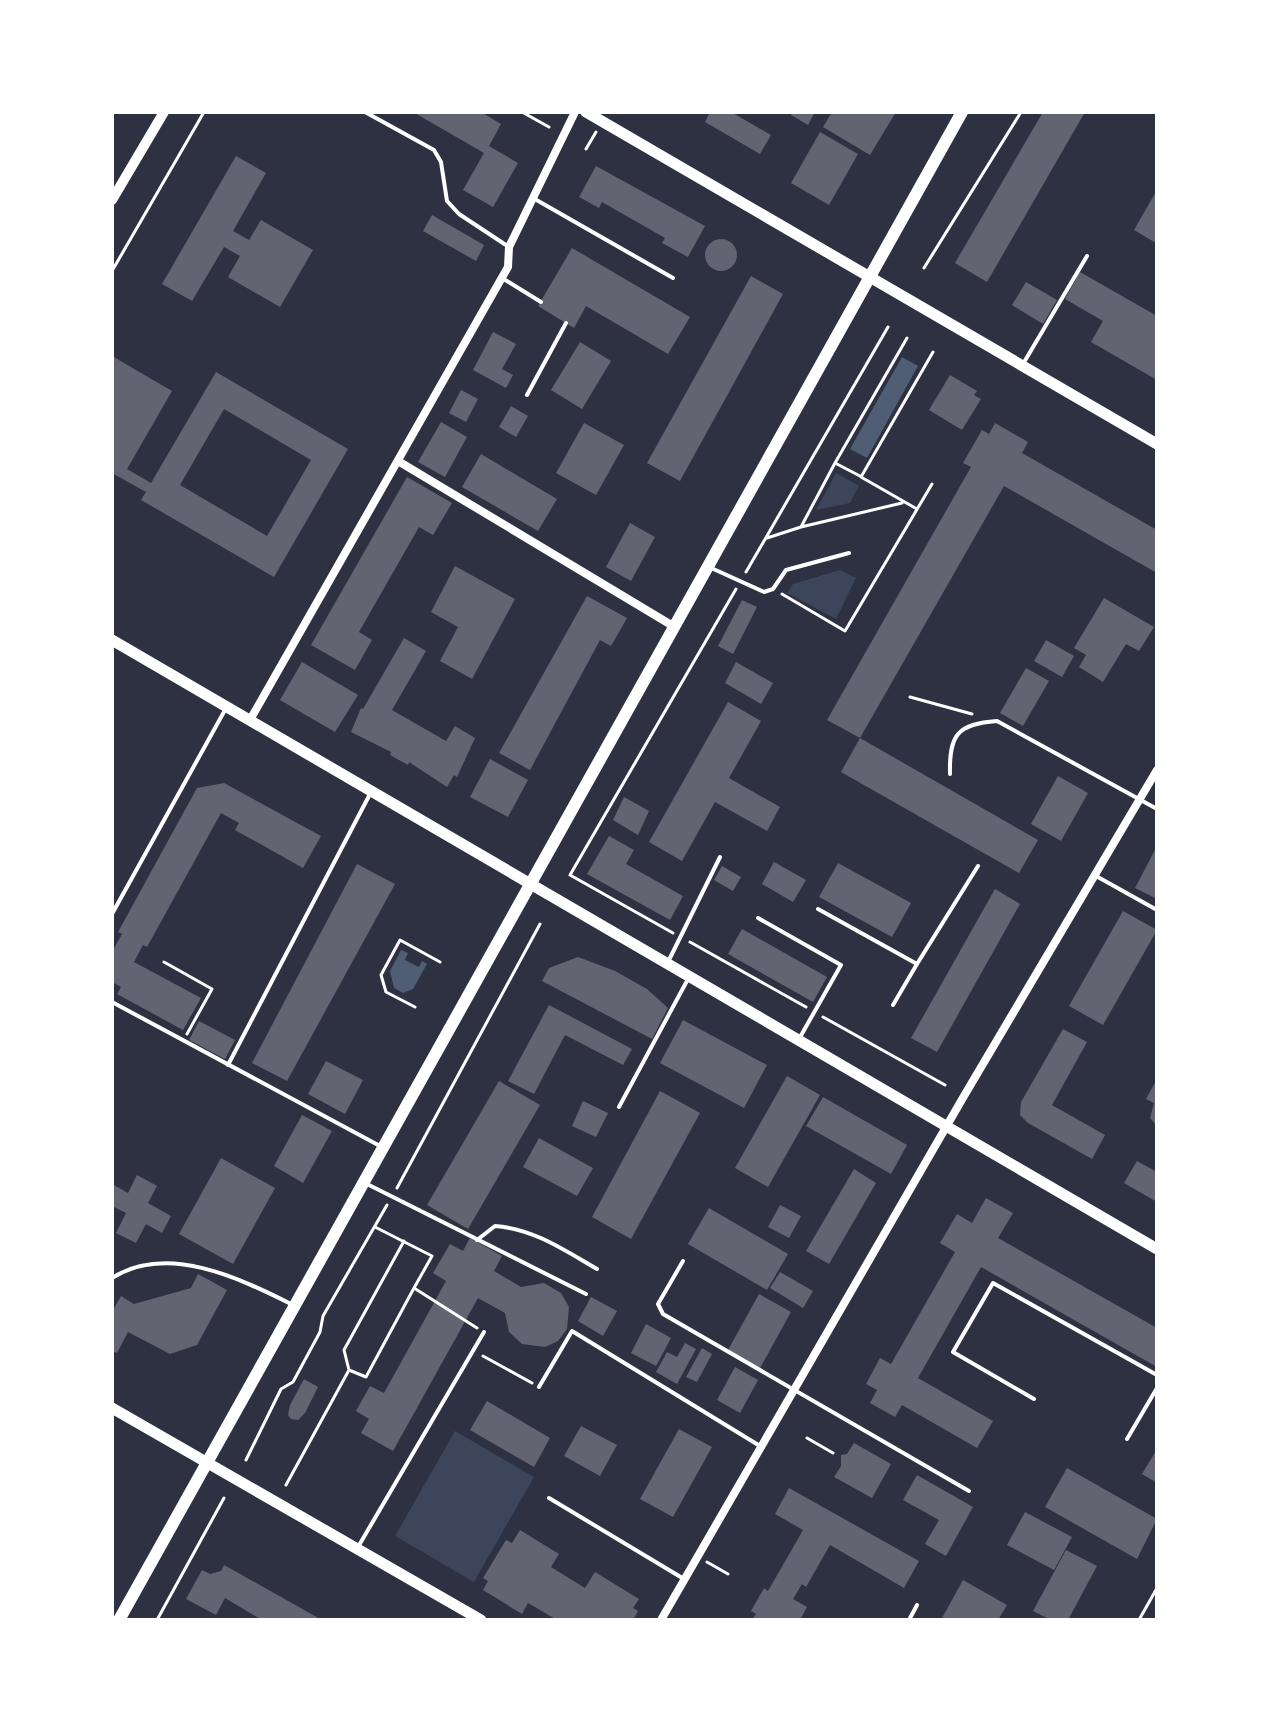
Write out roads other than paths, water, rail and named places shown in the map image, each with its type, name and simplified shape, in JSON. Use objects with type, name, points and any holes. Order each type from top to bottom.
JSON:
[{"type":"main road","points":[[586,112],[1157,444]]},
{"type":"main road","points":[[119,1620],[962,112]]},
{"type":"main road","points":[[112,640],[1157,1249]]},
{"type":"main road","points":[[112,1408],[481,1620]]},
{"type":"street","points":[[112,200],[164,112]]},
{"type":"street","points":[[250,720],[508,267],[509,247],[575,112]]},
{"type":"street","points":[[398,461],[673,626]]},
{"type":"street","points":[[661,1620],[947,1125],[1157,770]]},
{"type":"lane","points":[[365,112],[434,150],[441,162],[447,201],[459,214],[509,247]]},
{"type":"lane","points":[[533,198],[673,278]]},
{"type":"lane","points":[[1022,366],[1087,256]]},
{"type":"lane","points":[[502,278],[541,302]]},
{"type":"lane","points":[[527,395],[566,323]]},
{"type":"lane","points":[[707,565],[739,583],[764,592],[773,589],[786,570],[849,553]]},
{"type":"lane","points":[[112,914],[227,706]]},
{"type":"lane","points":[[950,774],[950,749],[959,732],[972,723],[997,721],[1157,809]]},
{"type":"lane","points":[[228,1065],[372,790]]},
{"type":"lane","points":[[668,962],[720,857]]},
{"type":"lane","points":[[893,1005],[978,866]]},
{"type":"lane","points":[[1095,876],[1157,910]]},
{"type":"lane","points":[[818,909],[917,964]]},
{"type":"lane","points":[[758,918],[841,965],[799,1039]]},
{"type":"lane","points":[[619,1107],[690,975]]},
{"type":"lane","points":[[112,1002],[382,1147]]},
{"type":"lane","points":[[363,1182],[586,1294]]},
{"type":"lane","points":[[477,1240],[495,1226],[513,1227],[543,1237],[597,1269]]},
{"type":"lane","points":[[683,1261],[658,1304],[663,1314],[969,1491]]},
{"type":"lane","points":[[112,1278],[127,1269],[186,1264],[243,1280],[294,1305]]},
{"type":"lane","points":[[1034,1399],[953,1352],[993,1283],[1157,1375]]},
{"type":"lane","points":[[539,1387],[572,1331],[762,1447]]},
{"type":"lane","points":[[357,1549],[484,1332]]},
{"type":"lane","points":[[1127,1439],[1157,1388]]},
{"type":"lane","points":[[549,1498],[685,1580]]},
{"type":"lane","points":[[909,1620],[917,1605]]}]
